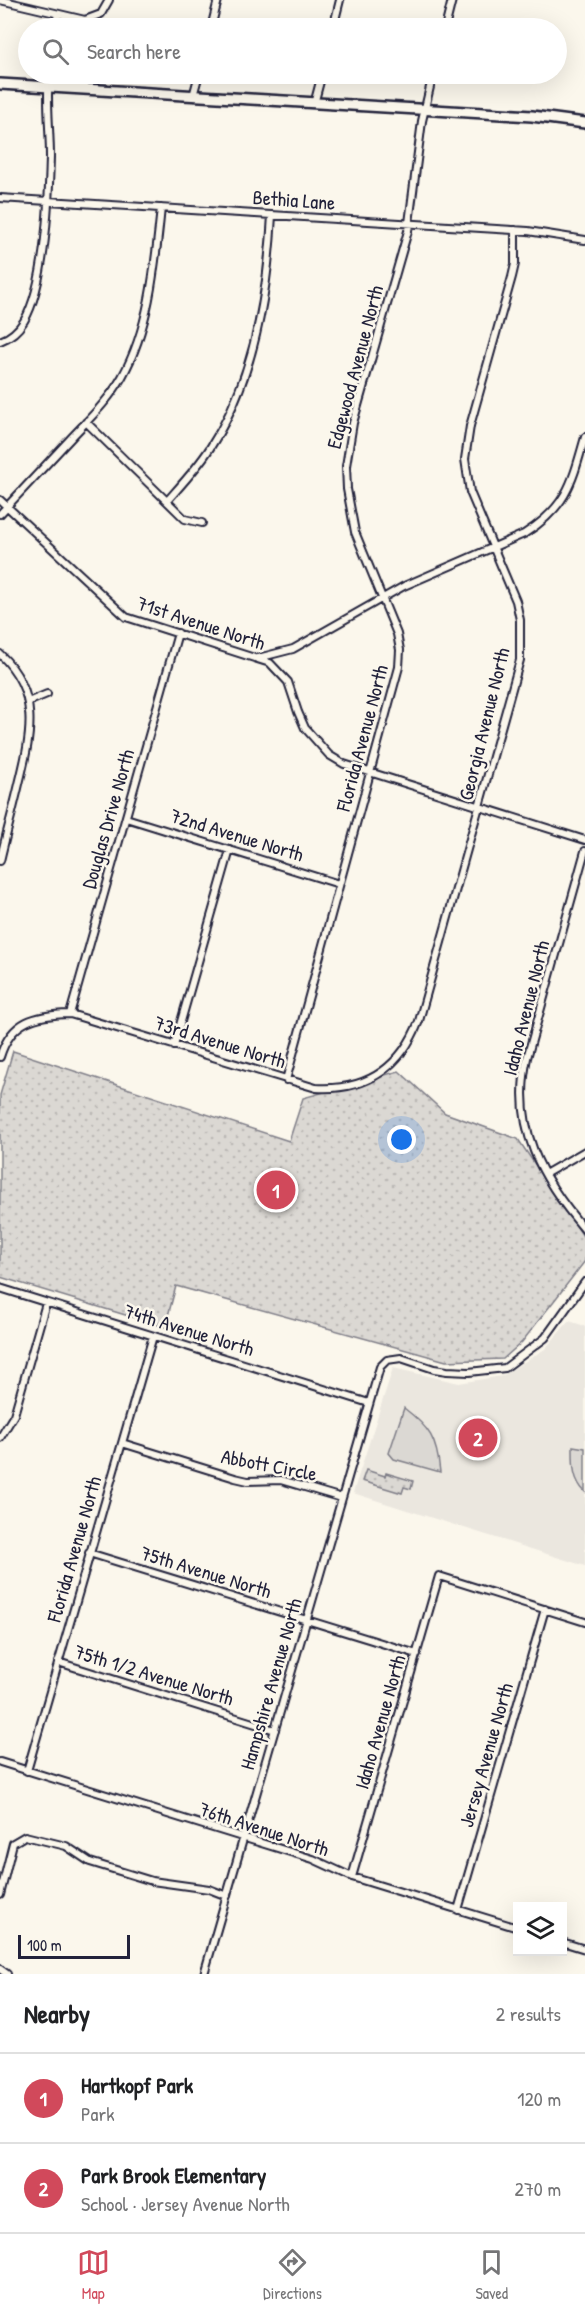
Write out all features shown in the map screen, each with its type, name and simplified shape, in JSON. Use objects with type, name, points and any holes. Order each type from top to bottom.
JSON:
[{"type":"street","points":[[0,0],[72,18]]},
{"type":"street","points":[[93,18],[101,14],[109,0]]},
{"type":"street","points":[[214,18],[218,0]]},
{"type":"street","points":[[336,18],[340,0]]},
{"type":"street","points":[[447,18],[452,0]]},
{"type":"street","points":[[0,84],[532,116],[585,123]]},
{"type":"street","points":[[0,341],[20,328],[29,310],[44,245],[50,154],[48,84]]},
{"type":"street","points":[[193,96],[196,84]]},
{"type":"street","points":[[314,104],[319,84]]},
{"type":"street","name":"Edgewood Avenue North","points":[[383,597],[355,532],[347,489],[346,466],[353,423],[409,224],[424,110],[430,84]]},
{"type":"street","name":"Bethia Lane","points":[[0,198],[515,230],[551,233],[585,240]]},
{"type":"street","points":[[0,514],[110,396],[131,360],[146,310],[152,280],[161,208]]},
{"type":"street","points":[[166,501],[210,448],[236,399],[257,325],[266,276],[272,215]]},
{"type":"street","points":[[495,546],[470,492],[465,459],[470,426],[512,278],[515,264],[515,230]]},
{"type":"street","points":[[86,422],[185,519],[202,523]]},
{"type":"street","points":[[258,658],[292,649],[404,586],[537,526],[560,504],[574,476],[585,437]]},
{"type":"street","name":"71st Avenue North","points":[[0,500],[126,617],[270,663],[288,682],[297,712],[305,728],[329,755],[344,764],[585,840]]},
{"type":"street","name":"Georgia Avenue North","points":[[419,1021],[517,679],[522,640],[516,601],[495,546]]},
{"type":"street","name":"Florida Avenue North","points":[[286,1080],[399,667],[400,650],[397,634],[383,597]]},
{"type":"street","name":"Douglas Drive North","points":[[70,1014],[178,633]]},
{"type":"street","points":[[0,654],[16,673],[28,702],[31,723],[30,736],[0,861]]},
{"type":"street","points":[[28,702],[47,694]]},
{"type":"street","name":"72nd Avenue North","points":[[126,818],[339,884]]},
{"type":"street","points":[[0,826],[8,829]]},
{"type":"street","points":[[174,1046],[230,850]]},
{"type":"street","name":"Idaho Avenue North","points":[[585,851],[522,1079],[524,1124],[531,1145],[562,1201],[585,1230]]},
{"type":"street","name":"73rd Avenue North","points":[[1,1053],[8,1037],[27,1021],[38,1017],[70,1014],[286,1080],[316,1088],[333,1089],[365,1081],[386,1068],[405,1050],[419,1021]]},
{"type":"street","points":[[545,1174],[585,1151]]},
{"type":"street","points":[[369,1403],[380,1367],[387,1360],[401,1358],[447,1371],[469,1372],[505,1368],[544,1338],[585,1282]]},
{"type":"street","name":"74th Avenue North","points":[[0,1288],[369,1403]]},
{"type":"street","points":[[0,1438],[14,1415],[46,1303]]},
{"type":"street","name":"Florida Avenue North","points":[[27,1771],[153,1336]]},
{"type":"street","name":"Hampshire Avenue North","points":[[204,1974],[369,1403]]},
{"type":"street","name":"Abbott Circle","points":[[122,1443],[235,1478],[248,1481],[281,1480],[342,1498]]},
{"type":"street","name":"75th Avenue North","points":[[89,1553],[417,1654]]},
{"type":"street","name":"Idaho Avenue North","points":[[352,1877],[439,1576],[545,1609]]},
{"type":"street","points":[[545,1609],[585,1622]]},
{"type":"street","name":"Jersey Avenue North","points":[[458,1910],[545,1609]]},
{"type":"street","name":"75th 1/2 Avenue North","points":[[58,1662],[275,1730]]},
{"type":"street","name":"76th Avenue North","points":[[0,1762],[313,1859],[352,1877],[513,1926]]},
{"type":"street","points":[[0,1895],[13,1843],[25,1836],[66,1846],[90,1862],[152,1881],[209,1890],[227,1896]]},
{"type":"street","points":[[567,1943],[585,1948]]},
{"type":"street","points":[[0,1969],[7,1974]]},
{"type":"shaded area","points":[[13,1051],[289,1141],[303,1098],[399,1071],[445,1113],[518,1139],[585,1239],[585,1261],[522,1342],[503,1359],[446,1361],[176,1286],[165,1327],[0,1277],[0,1095]]},
{"type":"shaded area","points":[[569,1321],[585,1326],[585,1566],[353,1493],[393,1368],[459,1383],[502,1376],[545,1349]]},
{"type":"shaded area","points":[[404,1408],[431,1435],[437,1451],[440,1472],[394,1459],[389,1453]]},
{"type":"shaded area","points":[[573,1446],[585,1448],[585,1492],[575,1476]]},
{"type":"shaded area","points":[[366,1470],[413,1481],[411,1489],[404,1487],[402,1493],[362,1481]]},
{"type":"place","name":"Hartkopf Park","points":[[276,1190]]},
{"type":"place","name":"Park Brook Elementary","points":[[478,1438]]}]
